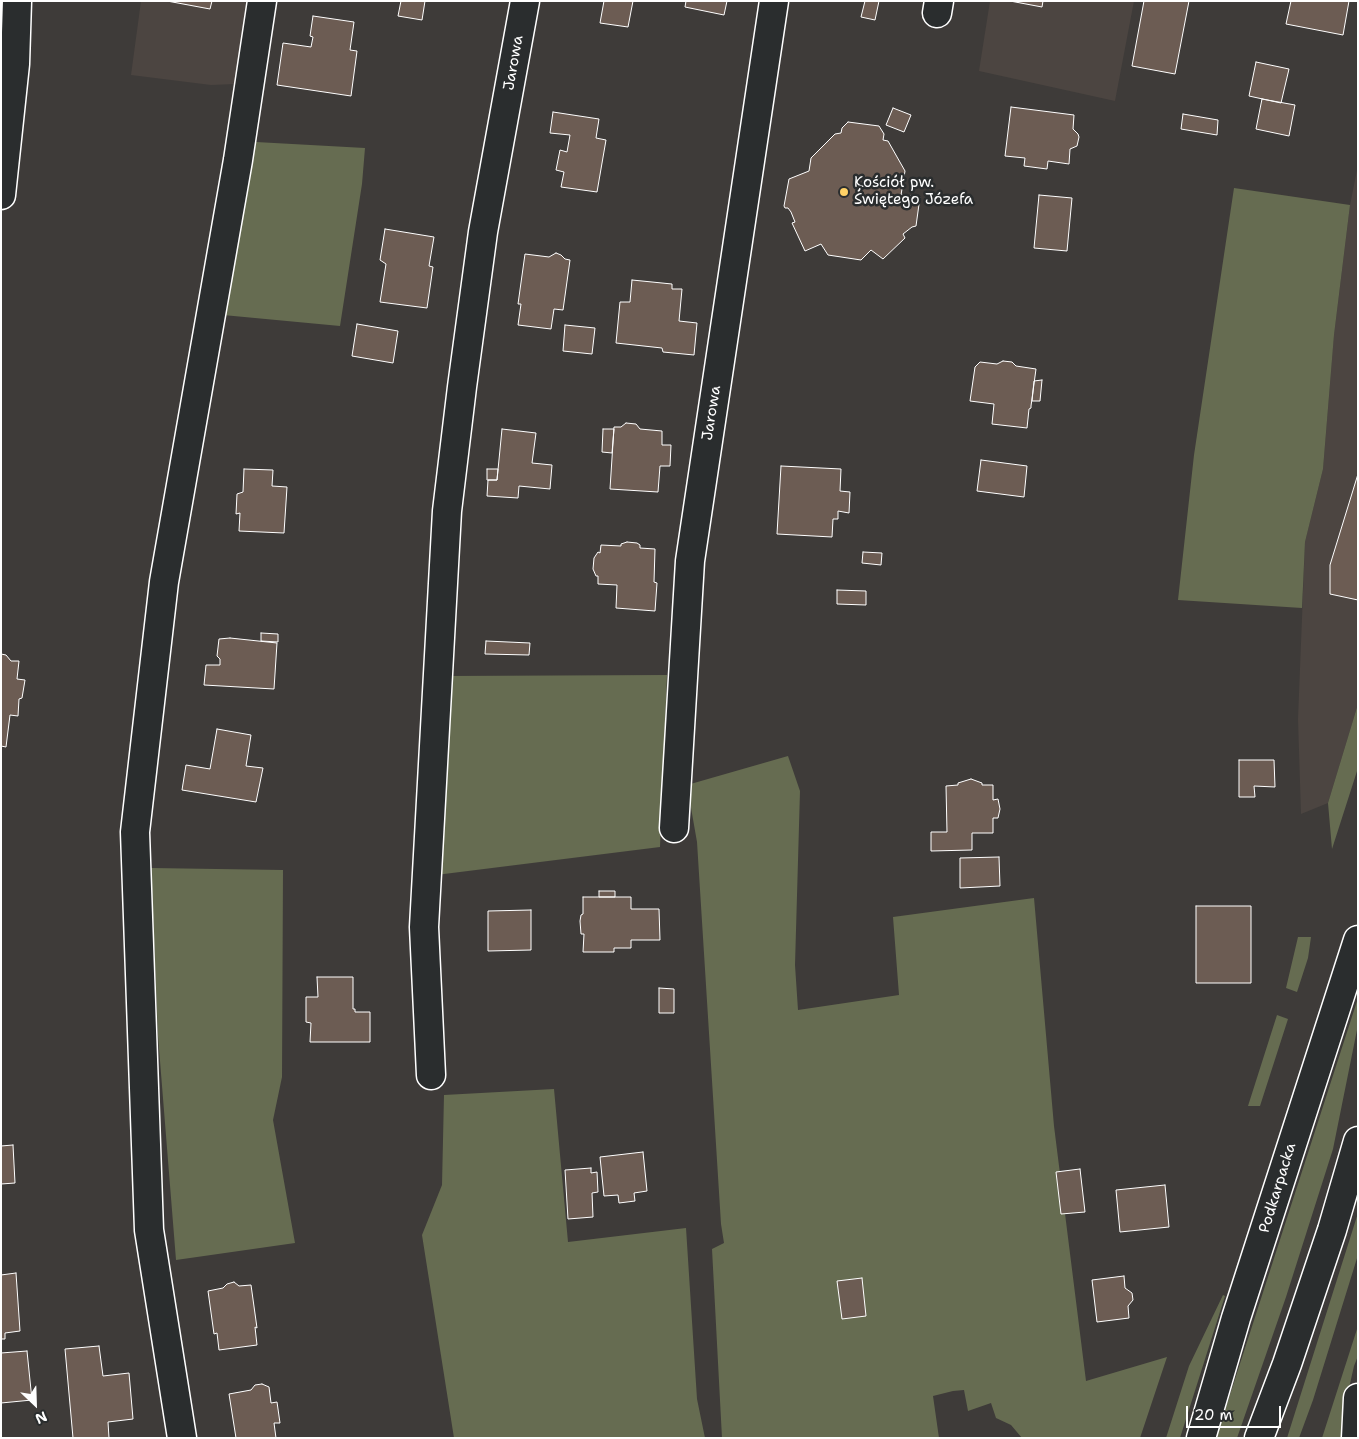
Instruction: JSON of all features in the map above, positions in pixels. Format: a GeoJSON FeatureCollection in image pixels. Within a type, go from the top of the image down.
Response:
{"type":"FeatureCollection","features":[{"type":"Feature","properties":{"kind":"main road"},"geometry":{"type":"LineString","coordinates":[[1,195],[15,64],[17,1]]}},
{"type":"Feature","properties":{"kind":"main road"},"geometry":{"type":"LineString","coordinates":[[182,1438],[148,1230],[135,832],[164,582],[236,169],[262,1]]}},
{"type":"Feature","properties":{"kind":"main road","name":"Jarowa"},"geometry":{"type":"LineString","coordinates":[[431,1075],[424,927],[447,511],[482,232],[525,1]]}},
{"type":"Feature","properties":{"kind":"main road","name":"Jarowa"},"geometry":{"type":"LineString","coordinates":[[674,828],[690,561],[774,1]]}},
{"type":"Feature","properties":{"kind":"main road","name":"Podkarpacka"},"geometry":{"type":"LineString","coordinates":[[1201,1438],[1236,1318],[1358,940]]}},
{"type":"Feature","properties":{"kind":"main road"},"geometry":{"type":"LineString","coordinates":[[1259,1438],[1287,1364],[1332,1230],[1358,1141]]}},
{"type":"Feature","properties":{"kind":"main road"},"geometry":{"type":"LineString","coordinates":[[1356,1438],[1358,1398]]}},
{"type":"Feature","properties":{"kind":"shaded area"},"geometry":{"type":"Polygon","coordinates":[[[141,1],[246,1],[235,84],[211,85],[131,75],[141,1]]]}},
{"type":"Feature","properties":{"kind":"shaded area"},"geometry":{"type":"Polygon","coordinates":[[[990,1],[1134,1],[1115,101],[979,71],[990,1]]]}},
{"type":"Feature","properties":{"kind":"shaded area"},"geometry":{"type":"Polygon","coordinates":[[[1358,165],[1358,704],[1328,803],[1301,814],[1298,719],[1305,542],[1323,469],[1334,335],[1350,205],[1358,165]]]}},
{"type":"Feature","properties":{"kind":"green space"},"geometry":{"type":"Polygon","coordinates":[[[256,142],[365,148],[362,184],[340,326],[223,315],[256,142]]]}},
{"type":"Feature","properties":{"kind":"green space"},"geometry":{"type":"Polygon","coordinates":[[[1234,188],[1350,205],[1334,335],[1323,469],[1305,542],[1302,608],[1178,600],[1194,455],[1234,188]]]}},
{"type":"Feature","properties":{"kind":"green space"},"geometry":{"type":"Polygon","coordinates":[[[667,675],[660,847],[436,875],[445,676],[667,675]]]}},
{"type":"Feature","properties":{"kind":"green space"},"geometry":{"type":"Polygon","coordinates":[[[1358,704],[1358,768],[1332,849],[1328,803],[1358,704]]]}},
{"type":"Feature","properties":{"kind":"green space"},"geometry":{"type":"Polygon","coordinates":[[[788,756],[800,791],[795,965],[798,1010],[899,995],[893,917],[1034,898],[1054,1126],[1086,1381],[1167,1357],[1140,1438],[1022,1438],[1011,1425],[996,1418],[991,1403],[968,1411],[964,1390],[933,1396],[939,1438],[722,1438],[712,1249],[724,1243],[721,1224],[697,842],[687,785],[788,756]]]}},
{"type":"Feature","properties":{"kind":"green space"},"geometry":{"type":"Polygon","coordinates":[[[151,868],[283,870],[282,1077],[273,1120],[295,1243],[176,1260],[158,1036],[151,868]]]}},
{"type":"Feature","properties":{"kind":"green space"},"geometry":{"type":"Polygon","coordinates":[[[1298,937],[1311,937],[1308,958],[1297,992],[1286,988],[1298,937]]]}},
{"type":"Feature","properties":{"kind":"green space"},"geometry":{"type":"Polygon","coordinates":[[[1358,998],[1358,1025],[1333,1149],[1286,1297],[1237,1438],[1216,1438],[1358,998]]]}},
{"type":"Feature","properties":{"kind":"green space"},"geometry":{"type":"Polygon","coordinates":[[[1277,1015],[1288,1019],[1260,1106],[1248,1106],[1277,1015]]]}},
{"type":"Feature","properties":{"kind":"green space"},"geometry":{"type":"Polygon","coordinates":[[[554,1089],[568,1242],[686,1228],[697,1399],[705,1438],[454,1438],[422,1235],[442,1185],[444,1095],[554,1089]]]}},
{"type":"Feature","properties":{"kind":"green space"},"geometry":{"type":"Polygon","coordinates":[[[1358,1213],[1358,1255],[1313,1400],[1299,1438],[1287,1438],[1358,1213]]]}},
{"type":"Feature","properties":{"kind":"green space"},"geometry":{"type":"Polygon","coordinates":[[[1223,1295],[1225,1296],[1180,1438],[1166,1438],[1189,1366],[1223,1295]]]}},
{"type":"Feature","properties":{"kind":"green space"},"geometry":{"type":"Polygon","coordinates":[[[1358,1326],[1358,1356],[1347,1397],[1345,1438],[1322,1438],[1358,1326]]]}},
{"type":"Feature","properties":{"kind":"building"},"geometry":{"type":"Polygon","coordinates":[[[167,1],[212,1],[210,9],[167,1]]]}},
{"type":"Feature","properties":{"kind":"building"},"geometry":{"type":"Polygon","coordinates":[[[401,1],[425,1],[422,20],[398,16],[401,1]]]}},
{"type":"Feature","properties":{"kind":"building"},"geometry":{"type":"Polygon","coordinates":[[[604,1],[633,1],[628,27],[600,23],[604,1]]]}},
{"type":"Feature","properties":{"kind":"building"},"geometry":{"type":"Polygon","coordinates":[[[686,1],[727,1],[724,15],[685,7],[686,1]]]}},
{"type":"Feature","properties":{"kind":"building"},"geometry":{"type":"Polygon","coordinates":[[[865,1],[879,1],[875,20],[861,17],[865,1]]]}},
{"type":"Feature","properties":{"kind":"building"},"geometry":{"type":"Polygon","coordinates":[[[1010,1],[1043,1],[1042,7],[1010,1]]]}},
{"type":"Feature","properties":{"kind":"building"},"geometry":{"type":"Polygon","coordinates":[[[1144,1],[1189,1],[1175,74],[1132,66],[1144,1]]]}},
{"type":"Feature","properties":{"kind":"building"},"geometry":{"type":"Polygon","coordinates":[[[1291,1],[1349,1],[1343,35],[1286,24],[1291,1]]]}},
{"type":"Feature","properties":{"kind":"building"},"geometry":{"type":"Polygon","coordinates":[[[313,16],[354,22],[350,50],[357,51],[351,96],[277,85],[283,43],[311,47],[313,37],[310,36],[313,16]]]}},
{"type":"Feature","properties":{"kind":"building"},"geometry":{"type":"Polygon","coordinates":[[[1256,62],[1289,69],[1281,103],[1249,96],[1256,62]]]}},
{"type":"Feature","properties":{"kind":"building"},"geometry":{"type":"Polygon","coordinates":[[[1262,99],[1295,105],[1289,136],[1256,129],[1262,99]]]}},
{"type":"Feature","properties":{"kind":"building"},"geometry":{"type":"Polygon","coordinates":[[[1011,107],[1074,115],[1073,129],[1079,137],[1077,146],[1070,149],[1069,164],[1048,161],[1047,169],[1024,166],[1025,158],[1005,156],[1011,107]]]}},
{"type":"Feature","properties":{"kind":"building"},"geometry":{"type":"Polygon","coordinates":[[[893,108],[911,115],[904,132],[886,125],[893,108]]]}},
{"type":"Feature","properties":{"kind":"building"},"geometry":{"type":"Polygon","coordinates":[[[553,112],[599,119],[596,138],[606,140],[597,192],[561,187],[564,172],[556,170],[560,150],[567,152],[570,135],[550,133],[553,112]]]}},
{"type":"Feature","properties":{"kind":"building"},"geometry":{"type":"Polygon","coordinates":[[[1183,114],[1218,120],[1217,135],[1181,129],[1183,114]]]}},
{"type":"Feature","properties":{"kind":"building","name":"Kościół pw. Świętego Józefa"},"geometry":{"type":"Polygon","coordinates":[[[848,122],[879,126],[884,134],[883,140],[888,141],[905,171],[901,195],[920,197],[916,226],[903,234],[905,238],[883,259],[871,250],[861,260],[828,255],[821,244],[805,251],[792,223],[795,222],[791,212],[784,206],[789,179],[809,171],[811,158],[835,134],[841,133],[842,128],[848,122]]]}},
{"type":"Feature","properties":{"kind":"building"},"geometry":{"type":"Polygon","coordinates":[[[1039,195],[1072,198],[1067,251],[1034,248],[1039,195]]]}},
{"type":"Feature","properties":{"kind":"building"},"geometry":{"type":"Polygon","coordinates":[[[385,229],[434,237],[429,266],[433,267],[427,308],[380,302],[386,264],[380,260],[385,229]]]}},
{"type":"Feature","properties":{"kind":"building"},"geometry":{"type":"Polygon","coordinates":[[[556,253],[570,260],[563,310],[554,309],[551,329],[518,325],[521,304],[518,304],[525,254],[549,257],[556,253]]]}},
{"type":"Feature","properties":{"kind":"building"},"geometry":{"type":"Polygon","coordinates":[[[632,280],[672,284],[672,289],[682,289],[679,321],[697,323],[694,355],[663,352],[662,348],[616,343],[620,302],[630,302],[632,280]]]}},
{"type":"Feature","properties":{"kind":"building"},"geometry":{"type":"Polygon","coordinates":[[[357,324],[398,331],[393,363],[352,356],[357,324]]]}},
{"type":"Feature","properties":{"kind":"building"},"geometry":{"type":"Polygon","coordinates":[[[565,325],[595,328],[592,354],[563,351],[565,325]]]}},
{"type":"Feature","properties":{"kind":"building"},"geometry":{"type":"Polygon","coordinates":[[[1003,361],[1012,362],[1016,366],[1036,369],[1027,428],[992,424],[994,404],[970,401],[975,367],[980,362],[997,364],[1003,361]]]}},
{"type":"Feature","properties":{"kind":"building"},"geometry":{"type":"Polygon","coordinates":[[[1042,380],[1040,401],[1032,401],[1034,381],[1042,380]]]}},
{"type":"Feature","properties":{"kind":"building"},"geometry":{"type":"Polygon","coordinates":[[[626,423],[636,424],[640,429],[662,431],[662,445],[671,445],[670,466],[660,466],[658,492],[610,489],[614,427],[621,427],[626,423]]]}},
{"type":"Feature","properties":{"kind":"building"},"geometry":{"type":"Polygon","coordinates":[[[502,429],[536,433],[532,463],[552,465],[550,489],[519,486],[518,498],[487,496],[488,480],[497,480],[502,429]]]}},
{"type":"Feature","properties":{"kind":"building"},"geometry":{"type":"Polygon","coordinates":[[[603,429],[614,429],[612,453],[602,452],[603,429]]]}},
{"type":"Feature","properties":{"kind":"building"},"geometry":{"type":"Polygon","coordinates":[[[981,460],[1027,466],[1024,497],[977,491],[981,460]]]}},
{"type":"Feature","properties":{"kind":"building"},"geometry":{"type":"Polygon","coordinates":[[[781,466],[841,469],[840,491],[850,492],[849,513],[838,511],[838,519],[833,519],[832,537],[777,534],[781,466]]]}},
{"type":"Feature","properties":{"kind":"building"},"geometry":{"type":"Polygon","coordinates":[[[244,469],[273,470],[272,486],[287,487],[284,533],[239,531],[240,513],[236,514],[237,494],[243,492],[244,469]]]}},
{"type":"Feature","properties":{"kind":"building"},"geometry":{"type":"Polygon","coordinates":[[[487,469],[498,469],[497,480],[487,480],[487,469]]]}},
{"type":"Feature","properties":{"kind":"building"},"geometry":{"type":"Polygon","coordinates":[[[1358,474],[1358,600],[1330,594],[1330,565],[1358,474]]]}},
{"type":"Feature","properties":{"kind":"building"},"geometry":{"type":"Polygon","coordinates":[[[627,542],[637,543],[640,545],[640,548],[655,549],[654,582],[657,583],[655,611],[616,608],[617,585],[598,584],[598,576],[596,576],[593,569],[594,558],[598,552],[600,553],[601,545],[621,546],[621,544],[627,542]]]}},
{"type":"Feature","properties":{"kind":"building"},"geometry":{"type":"Polygon","coordinates":[[[863,552],[882,553],[881,565],[862,563],[863,552]]]}},
{"type":"Feature","properties":{"kind":"building"},"geometry":{"type":"Polygon","coordinates":[[[837,590],[866,591],[866,605],[837,604],[837,590]]]}},
{"type":"Feature","properties":{"kind":"building"},"geometry":{"type":"Polygon","coordinates":[[[261,633],[278,634],[278,642],[261,641],[261,633]]]}},
{"type":"Feature","properties":{"kind":"building"},"geometry":{"type":"Polygon","coordinates":[[[230,638],[277,643],[274,689],[204,685],[206,665],[220,665],[220,659],[217,656],[219,639],[230,638]]]}},
{"type":"Feature","properties":{"kind":"building"},"geometry":{"type":"Polygon","coordinates":[[[486,641],[530,643],[529,655],[485,654],[486,641]]]}},
{"type":"Feature","properties":{"kind":"building"},"geometry":{"type":"Polygon","coordinates":[[[1,654],[6,655],[11,661],[19,661],[17,679],[25,680],[22,698],[19,699],[18,716],[10,715],[6,747],[1,746],[1,654]]]}},
{"type":"Feature","properties":{"kind":"building"},"geometry":{"type":"Polygon","coordinates":[[[217,729],[251,735],[246,766],[263,768],[256,802],[182,790],[186,765],[210,769],[217,729]]]}},
{"type":"Feature","properties":{"kind":"building"},"geometry":{"type":"Polygon","coordinates":[[[1239,760],[1274,760],[1275,787],[1254,786],[1255,797],[1239,797],[1239,760]]]}},
{"type":"Feature","properties":{"kind":"building"},"geometry":{"type":"Polygon","coordinates":[[[971,779],[982,783],[982,785],[993,785],[993,800],[998,799],[1000,809],[998,818],[993,818],[993,833],[972,833],[972,850],[931,851],[931,832],[947,832],[946,786],[958,785],[958,783],[971,779]]]}},
{"type":"Feature","properties":{"kind":"building"},"geometry":{"type":"Polygon","coordinates":[[[999,857],[1000,886],[960,888],[960,858],[999,857]]]}},
{"type":"Feature","properties":{"kind":"building"},"geometry":{"type":"Polygon","coordinates":[[[599,891],[615,891],[615,897],[599,897],[599,891]]]}},
{"type":"Feature","properties":{"kind":"building"},"geometry":{"type":"Polygon","coordinates":[[[583,897],[631,897],[631,909],[659,909],[660,940],[631,940],[631,948],[614,948],[614,952],[583,952],[584,934],[581,934],[580,921],[583,914],[583,897]]]}},
{"type":"Feature","properties":{"kind":"building"},"geometry":{"type":"Polygon","coordinates":[[[1196,906],[1251,906],[1251,983],[1196,983],[1196,906]]]}},
{"type":"Feature","properties":{"kind":"building"},"geometry":{"type":"Polygon","coordinates":[[[531,910],[531,950],[488,951],[488,911],[531,910]]]}},
{"type":"Feature","properties":{"kind":"building"},"geometry":{"type":"Polygon","coordinates":[[[317,977],[353,977],[353,1009],[355,1009],[355,1012],[370,1012],[370,1042],[310,1042],[311,1023],[306,1022],[306,997],[318,997],[317,977]]]}},
{"type":"Feature","properties":{"kind":"building"},"geometry":{"type":"Polygon","coordinates":[[[659,988],[674,989],[674,1013],[659,1013],[659,988]]]}},
{"type":"Feature","properties":{"kind":"building"},"geometry":{"type":"Polygon","coordinates":[[[13,1145],[15,1183],[1,1184],[1,1146],[13,1145]]]}},
{"type":"Feature","properties":{"kind":"building"},"geometry":{"type":"Polygon","coordinates":[[[643,1152],[647,1191],[634,1193],[635,1201],[619,1203],[618,1195],[604,1196],[600,1157],[643,1152]]]}},
{"type":"Feature","properties":{"kind":"building"},"geometry":{"type":"Polygon","coordinates":[[[591,1168],[591,1173],[597,1172],[598,1192],[592,1193],[593,1217],[568,1219],[565,1170],[591,1168]]]}},
{"type":"Feature","properties":{"kind":"building"},"geometry":{"type":"Polygon","coordinates":[[[1080,1169],[1085,1212],[1061,1214],[1056,1172],[1080,1169]]]}},
{"type":"Feature","properties":{"kind":"building"},"geometry":{"type":"Polygon","coordinates":[[[1165,1185],[1169,1227],[1120,1232],[1116,1190],[1165,1185]]]}},
{"type":"Feature","properties":{"kind":"building"},"geometry":{"type":"Polygon","coordinates":[[[16,1273],[20,1331],[5,1333],[5,1339],[1,1339],[1,1275],[16,1273]]]}},
{"type":"Feature","properties":{"kind":"building"},"geometry":{"type":"Polygon","coordinates":[[[1124,1276],[1125,1288],[1132,1293],[1133,1300],[1128,1306],[1129,1318],[1097,1322],[1092,1280],[1124,1276]]]}},
{"type":"Feature","properties":{"kind":"building"},"geometry":{"type":"Polygon","coordinates":[[[862,1278],[866,1316],[842,1319],[837,1281],[862,1278]]]}},
{"type":"Feature","properties":{"kind":"building"},"geometry":{"type":"Polygon","coordinates":[[[234,1282],[239,1286],[251,1285],[257,1328],[255,1327],[257,1345],[219,1350],[217,1333],[214,1334],[208,1291],[223,1288],[227,1284],[234,1282]]]}},
{"type":"Feature","properties":{"kind":"building"},"geometry":{"type":"Polygon","coordinates":[[[99,1346],[103,1376],[129,1373],[133,1419],[108,1422],[109,1438],[73,1438],[65,1349],[99,1346]]]}},
{"type":"Feature","properties":{"kind":"building"},"geometry":{"type":"Polygon","coordinates":[[[27,1351],[32,1400],[1,1403],[1,1353],[27,1351]]]}},
{"type":"Feature","properties":{"kind":"building"},"geometry":{"type":"Polygon","coordinates":[[[262,1384],[269,1387],[271,1403],[277,1402],[280,1423],[274,1423],[276,1438],[236,1438],[229,1394],[251,1390],[255,1385],[262,1384]]]}},
{"type":"Feature","properties":{"kind":"place","name":"Kościół pw. Świętego Józefa"},"geometry":{"type":"Point","coordinates":[844,192]}}]}
